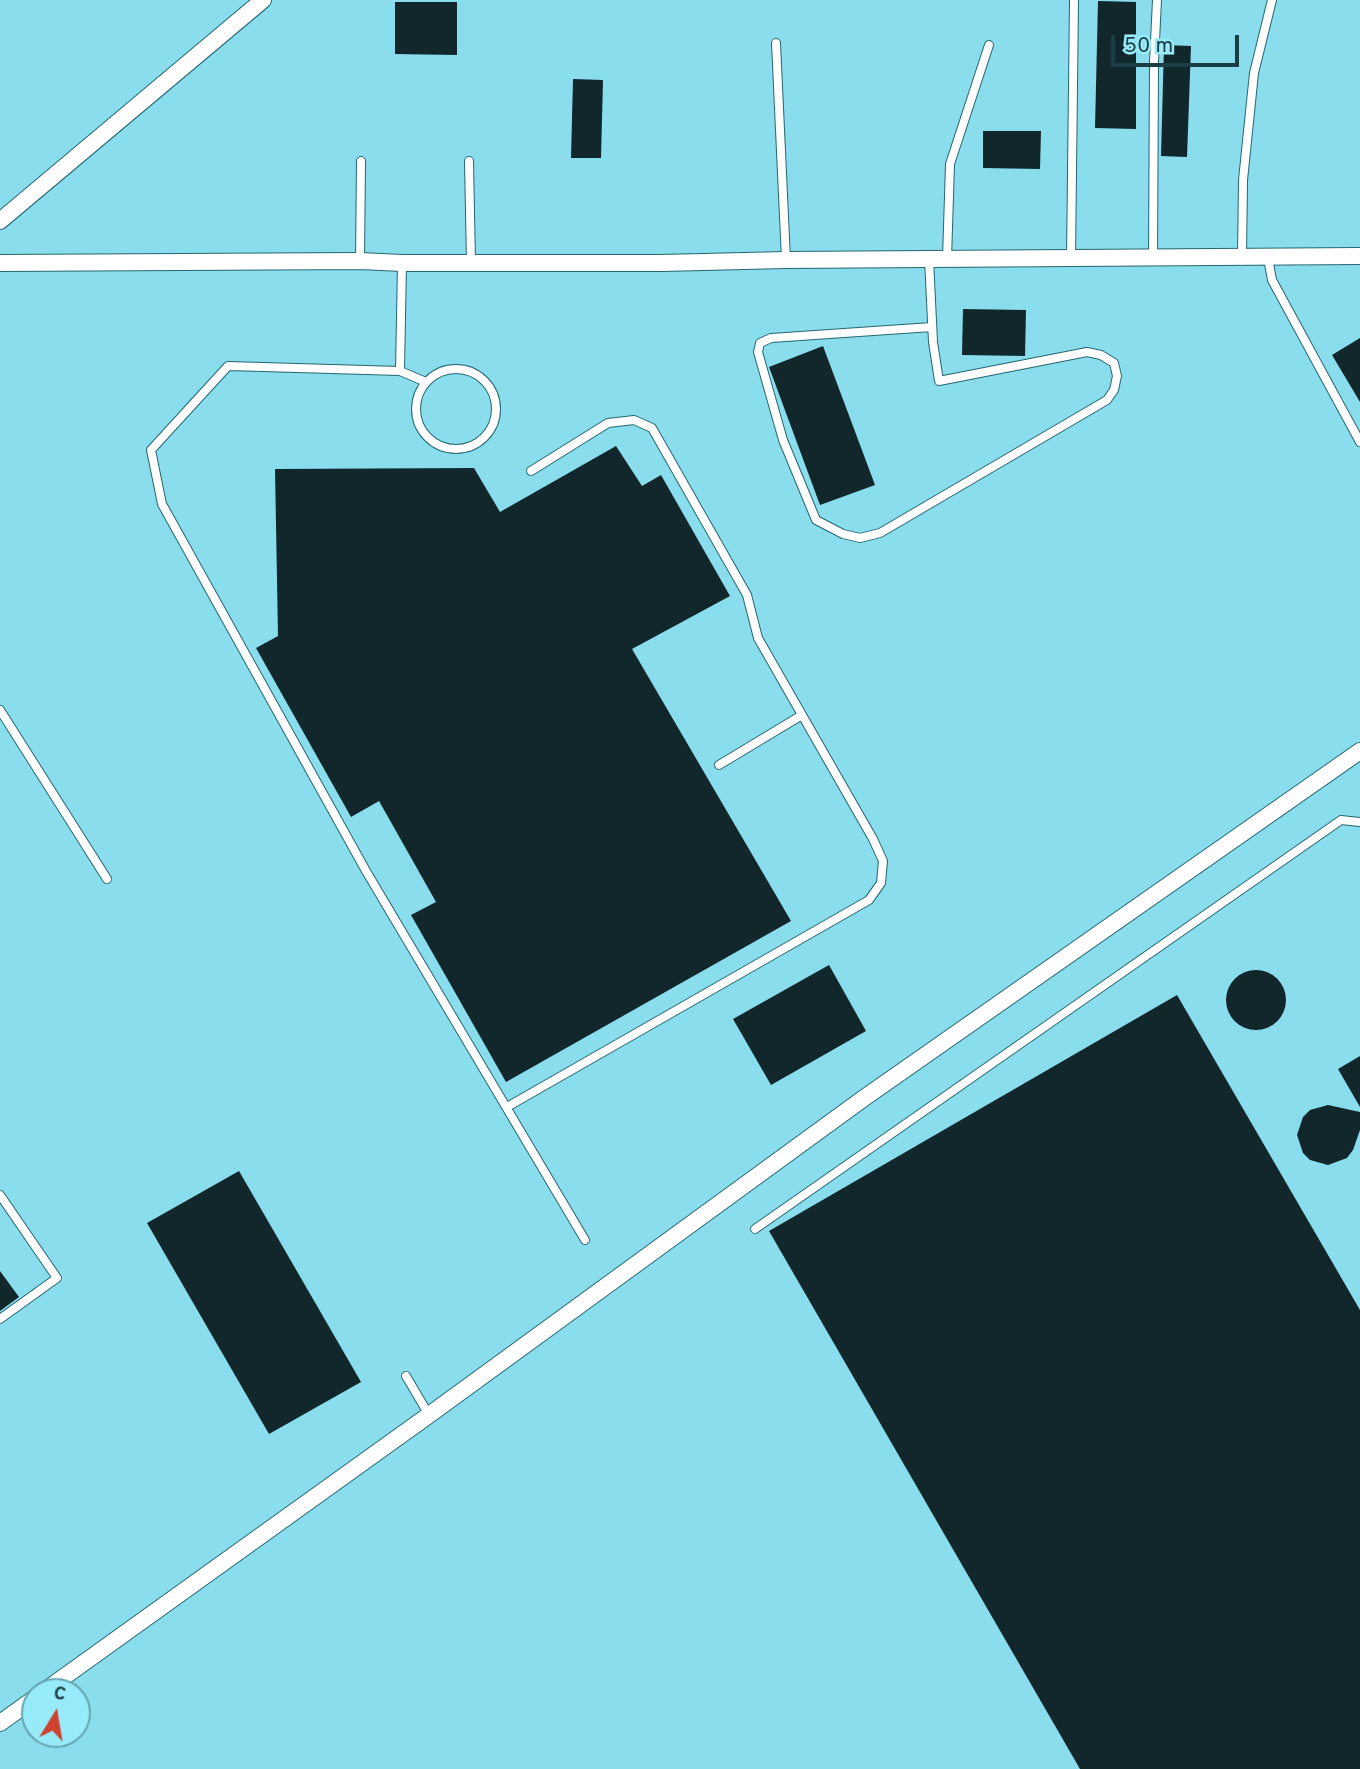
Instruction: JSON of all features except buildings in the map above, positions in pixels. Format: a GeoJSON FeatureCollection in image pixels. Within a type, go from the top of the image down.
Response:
{"type":"FeatureCollection","features":[{"type":"Feature","properties":{"kind":"street"},"geometry":{"type":"LineString","coordinates":[[0,221],[263,0]]}},
{"type":"Feature","properties":{"kind":"street"},"geometry":{"type":"LineString","coordinates":[[0,263],[661,263],[1360,256]]}},
{"type":"Feature","properties":{"kind":"street"},"geometry":{"type":"LineString","coordinates":[[63,1678],[864,1098],[1360,751]]}},
{"type":"Feature","properties":{"kind":"street"},"geometry":{"type":"LineString","coordinates":[[0,1723],[21,1708]]}},
{"type":"Feature","properties":{"kind":"lane"},"geometry":{"type":"LineString","coordinates":[[1071,259],[1074,0]]}},
{"type":"Feature","properties":{"kind":"lane"},"geometry":{"type":"LineString","coordinates":[[1153,259],[1157,0]]}},
{"type":"Feature","properties":{"kind":"lane"},"geometry":{"type":"LineString","coordinates":[[1242,258],[1243,180],[1254,73],[1272,0]]}},
{"type":"Feature","properties":{"kind":"lane"},"geometry":{"type":"LineString","coordinates":[[776,43],[786,260]]}},
{"type":"Feature","properties":{"kind":"lane"},"geometry":{"type":"LineString","coordinates":[[947,259],[950,164],[989,45]]}},
{"type":"Feature","properties":{"kind":"lane"},"geometry":{"type":"LineString","coordinates":[[360,261],[361,160]]}},
{"type":"Feature","properties":{"kind":"lane"},"geometry":{"type":"LineString","coordinates":[[469,161],[471,263]]}},
{"type":"Feature","properties":{"kind":"lane"},"geometry":{"type":"LineString","coordinates":[[1268,258],[1272,280],[1360,442]]}},
{"type":"Feature","properties":{"kind":"lane"},"geometry":{"type":"LineString","coordinates":[[929,259],[932,327],[939,381],[1087,352],[1101,355],[1114,363],[1117,376],[1114,390],[1107,400],[880,533],[860,538],[843,534],[817,520],[783,440],[758,352],[760,343],[771,338],[932,327]]}},
{"type":"Feature","properties":{"kind":"lane"},"geometry":{"type":"LineString","coordinates":[[400,371],[402,263]]}},
{"type":"Feature","properties":{"kind":"lane"},"geometry":{"type":"LineString","coordinates":[[426,382],[400,371],[228,366],[150,450],[162,503],[366,871],[585,1240]]}},
{"type":"Feature","properties":{"kind":"lane"},"geometry":{"type":"LineString","coordinates":[[449,369],[463,369],[486,381],[494,393],[496,419],[481,441],[457,450],[443,447],[423,432],[417,420],[416,407],[418,394],[426,382],[449,369]]}},
{"type":"Feature","properties":{"kind":"lane"},"geometry":{"type":"LineString","coordinates":[[507,1107],[869,900],[881,883],[883,862],[873,839],[758,638],[747,595],[652,428],[634,420],[608,423],[531,471]]}},
{"type":"Feature","properties":{"kind":"lane"},"geometry":{"type":"LineString","coordinates":[[0,710],[107,879]]}},
{"type":"Feature","properties":{"kind":"lane"},"geometry":{"type":"LineString","coordinates":[[719,765],[802,715]]}},
{"type":"Feature","properties":{"kind":"lane"},"geometry":{"type":"LineString","coordinates":[[755,1229],[1341,820],[1360,822]]}},
{"type":"Feature","properties":{"kind":"lane"},"geometry":{"type":"LineString","coordinates":[[0,1195],[57,1278],[0,1319]]}},
{"type":"Feature","properties":{"kind":"lane"},"geometry":{"type":"LineString","coordinates":[[406,1376],[429,1415]]}}]}
